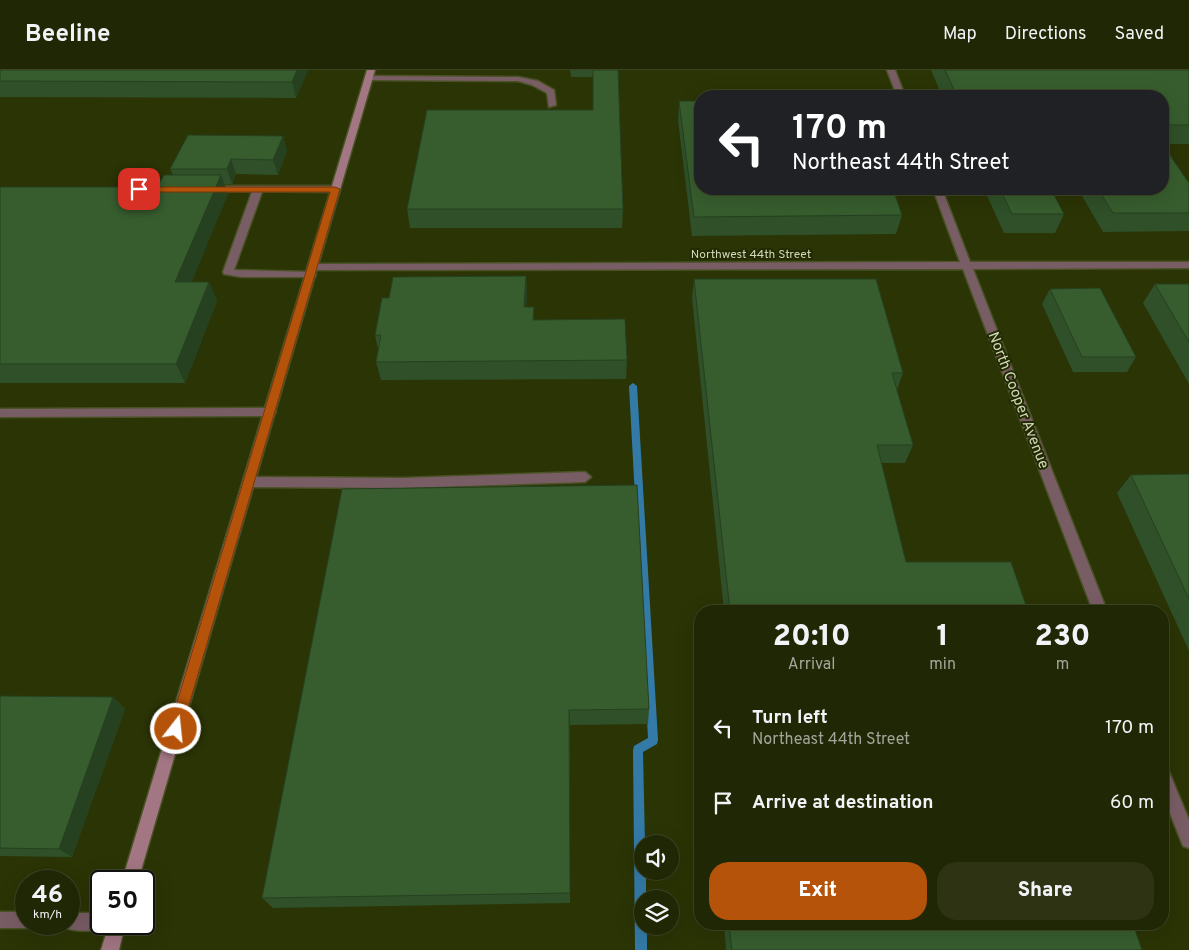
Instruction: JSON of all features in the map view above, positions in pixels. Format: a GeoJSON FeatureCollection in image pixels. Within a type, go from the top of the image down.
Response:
{"type":"FeatureCollection","features":[{"type":"Feature","properties":{"kind":"main road"},"geometry":{"type":"LineString","coordinates":[[133,870],[370,74]]}},
{"type":"Feature","properties":{"kind":"main road"},"geometry":{"type":"LineString","coordinates":[[110,950],[115,935]]}},
{"type":"Feature","properties":{"kind":"street"},"geometry":{"type":"LineString","coordinates":[[891,70],[899,90]]}},
{"type":"Feature","properties":{"kind":"street"},"geometry":{"type":"LineString","coordinates":[[370,74],[518,79],[535,83],[552,92],[552,105]]}},
{"type":"Feature","properties":{"kind":"street"},"geometry":{"type":"LineString","coordinates":[[198,189],[335,189]]}},
{"type":"Feature","properties":{"kind":"street","name":"Northwest 44th Street"},"geometry":{"type":"LineString","coordinates":[[258,189],[228,272],[242,274],[312,271],[1189,265]]}},
{"type":"Feature","properties":{"kind":"street","name":"North Cooper Avenue"},"geometry":{"type":"LineString","coordinates":[[939,195],[1098,605]]}},
{"type":"Feature","properties":{"kind":"street"},"geometry":{"type":"LineString","coordinates":[[0,413],[270,412]]}},
{"type":"Feature","properties":{"kind":"street"},"geometry":{"type":"LineString","coordinates":[[249,482],[403,483],[585,477]]}},
{"type":"Feature","properties":{"kind":"street"},"geometry":{"type":"LineString","coordinates":[[1169,790],[1189,840]]}},
{"type":"Feature","properties":{"kind":"street"},"geometry":{"type":"LineString","coordinates":[[0,920],[15,920]]}},
{"type":"Feature","properties":{"kind":"building"},"geometry":{"type":"Polygon","coordinates":[[[0,70],[297,70],[292,82],[0,81],[0,70]]]}},
{"type":"Feature","properties":{"kind":"building"},"geometry":{"type":"Polygon","coordinates":[[[593,70],[618,70],[623,209],[407,209],[427,110],[593,110],[593,70]]]}},
{"type":"Feature","properties":{"kind":"building"},"geometry":{"type":"Polygon","coordinates":[[[945,70],[1189,70],[1189,125],[1169,125],[1169,90],[954,90],[945,70]]]}},
{"type":"Feature","properties":{"kind":"building"},"geometry":{"type":"Polygon","coordinates":[[[679,101],[694,101],[694,195],[895,195],[902,215],[694,217],[679,101]]]}},
{"type":"Feature","properties":{"kind":"building"},"geometry":{"type":"Polygon","coordinates":[[[188,135],[283,136],[273,160],[231,159],[227,169],[170,169],[188,135]]]}},
{"type":"Feature","properties":{"kind":"building"},"geometry":{"type":"Polygon","coordinates":[[[1169,154],[1189,183],[1189,213],[1113,213],[1102,195],[1169,195],[1169,154]]]}},
{"type":"Feature","properties":{"kind":"building"},"geometry":{"type":"Polygon","coordinates":[[[164,175],[221,175],[175,282],[209,282],[176,364],[0,364],[0,187],[157,187],[164,175]]]}},
{"type":"Feature","properties":{"kind":"building"},"geometry":{"type":"Polygon","coordinates":[[[1003,195],[1054,195],[1064,214],[1012,214],[1003,195]]]}},
{"type":"Feature","properties":{"kind":"building"},"geometry":{"type":"Polygon","coordinates":[[[526,276],[524,307],[534,307],[533,320],[625,319],[627,360],[376,362],[381,335],[375,335],[382,298],[389,298],[393,277],[526,276]]]}},
{"type":"Feature","properties":{"kind":"building"},"geometry":{"type":"Polygon","coordinates":[[[694,279],[876,279],[903,373],[892,373],[913,445],[877,445],[906,562],[1011,562],[1026,605],[729,605],[694,279]]]}},
{"type":"Feature","properties":{"kind":"building"},"geometry":{"type":"Polygon","coordinates":[[[1155,284],[1189,284],[1189,342],[1155,284]]]}},
{"type":"Feature","properties":{"kind":"building"},"geometry":{"type":"Polygon","coordinates":[[[1100,288],[1136,357],[1082,357],[1050,289],[1100,288]]]}},
{"type":"Feature","properties":{"kind":"building"},"geometry":{"type":"Polygon","coordinates":[[[1189,474],[1189,599],[1131,475],[1189,474]]]}},
{"type":"Feature","properties":{"kind":"building"},"geometry":{"type":"Polygon","coordinates":[[[637,485],[649,709],[569,710],[570,893],[262,898],[342,489],[637,485]]]}},
{"type":"Feature","properties":{"kind":"building"},"geometry":{"type":"Polygon","coordinates":[[[0,696],[113,697],[59,849],[0,848],[0,696]]]}},
{"type":"Feature","properties":{"kind":"building"},"geometry":{"type":"Polygon","coordinates":[[[730,930],[1135,930],[1142,950],[732,950],[730,930]]]}},
{"type":"Feature","properties":{"kind":"waterway"},"geometry":{"type":"LineString","coordinates":[[633,386],[653,740],[638,750],[641,950]]}},
{"type":"Feature","properties":{"kind":"route"},"geometry":{"type":"LineString","coordinates":[[139,189],[335,189],[176,729]]}}]}
